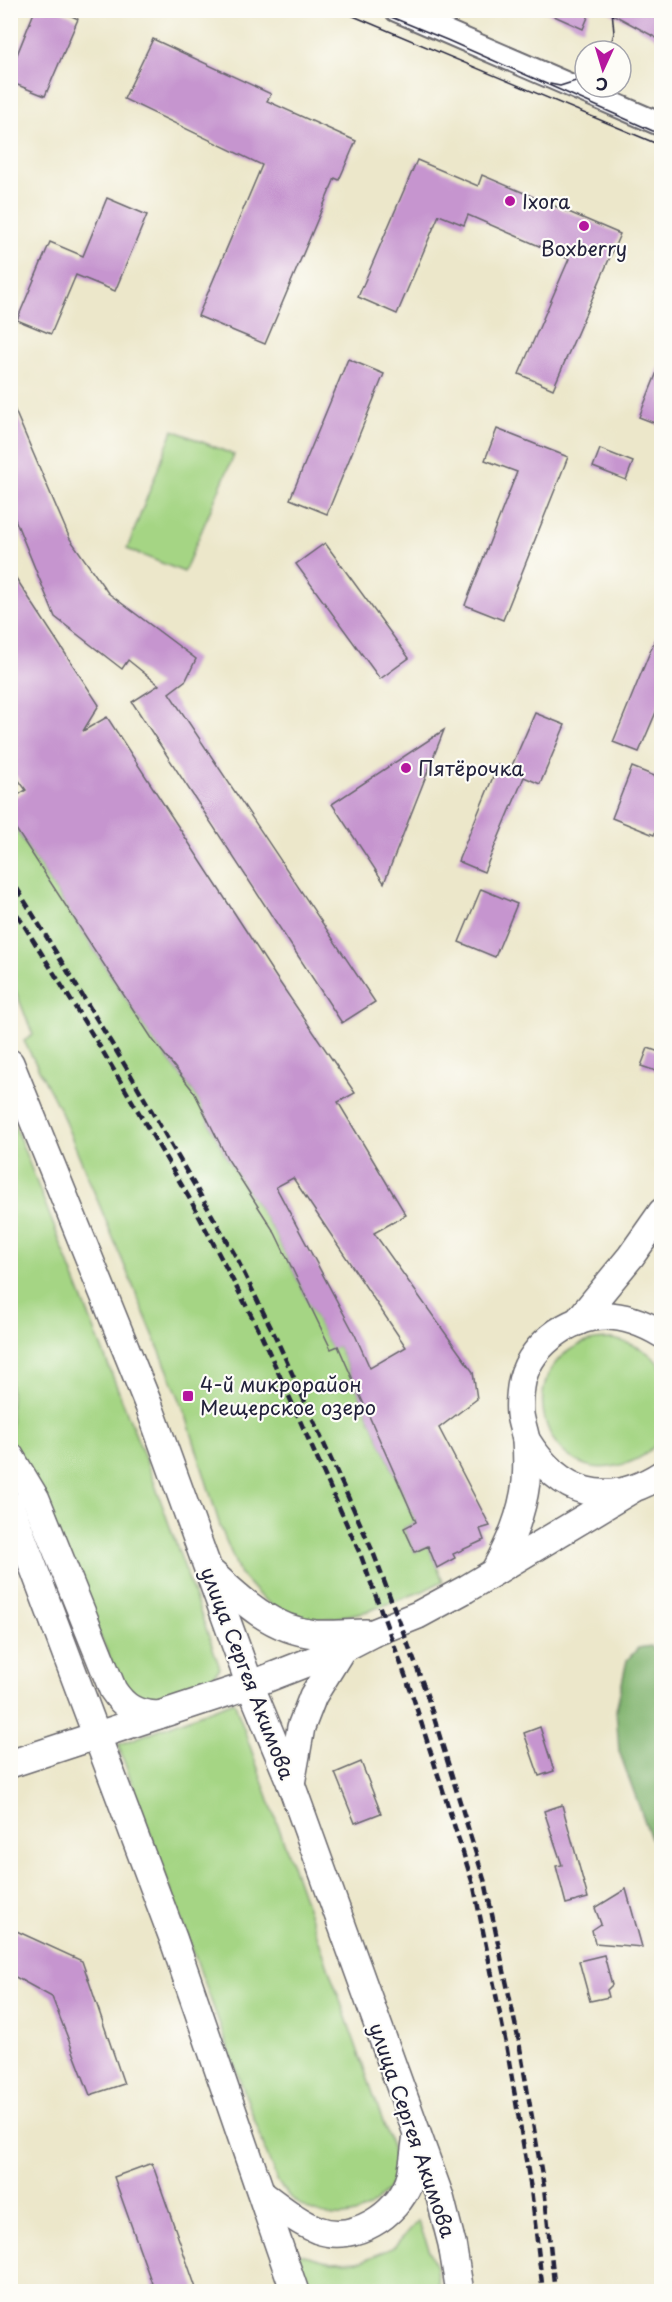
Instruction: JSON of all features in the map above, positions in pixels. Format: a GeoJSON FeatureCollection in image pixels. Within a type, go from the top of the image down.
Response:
{"type":"FeatureCollection","features":[{"type":"Feature","properties":{"kind":"main road","name":"улица Сергея Акимова"},"geometry":{"type":"LineString","coordinates":[[14,1076],[149,1406],[250,1685],[291,1784],[445,2216],[460,2292]]}},
{"type":"Feature","properties":{"kind":"main road"},"geometry":{"type":"LineString","coordinates":[[577,1322],[631,1256],[662,1212]]}},
{"type":"Feature","properties":{"kind":"main road"},"geometry":{"type":"LineString","coordinates":[[493,1573],[510,1543],[520,1516],[526,1481],[526,1440],[519,1412],[522,1384],[533,1357],[552,1336],[577,1322],[605,1316],[634,1320],[662,1334]]}},
{"type":"Feature","properties":{"kind":"main road"},"geometry":{"type":"LineString","coordinates":[[526,1440],[540,1462],[558,1479],[581,1489],[606,1494],[649,1484]]}},
{"type":"Feature","properties":{"kind":"main road"},"geometry":{"type":"LineString","coordinates":[[10,1456],[36,1499],[113,1690],[130,1710],[158,1715]]}},
{"type":"Feature","properties":{"kind":"main road"},"geometry":{"type":"LineString","coordinates":[[10,1764],[250,1685],[342,1649],[373,1633],[418,1615],[649,1484]]}},
{"type":"Feature","properties":{"kind":"main road"},"geometry":{"type":"LineString","coordinates":[[10,1505],[173,1938],[295,2292]]}},
{"type":"Feature","properties":{"kind":"main road"},"geometry":{"type":"LineString","coordinates":[[207,1569],[243,1602],[266,1618],[288,1628],[315,1634],[373,1633]]}},
{"type":"Feature","properties":{"kind":"main road"},"geometry":{"type":"LineString","coordinates":[[291,1784],[301,1726],[313,1696],[342,1649]]}},
{"type":"Feature","properties":{"kind":"main road"},"geometry":{"type":"LineString","coordinates":[[263,2195],[292,2217],[320,2230],[346,2232],[373,2223],[395,2207],[409,2182],[417,2135]]}},
{"type":"Feature","properties":{"kind":"street"},"geometry":{"type":"LineString","coordinates":[[396,10],[662,124]]}},
{"type":"Feature","properties":{"kind":"green space"},"geometry":{"type":"Polygon","coordinates":[[[173,430],[234,455],[184,572],[127,549],[173,430]]]}},
{"type":"Feature","properties":{"kind":"green space"},"geometry":{"type":"Polygon","coordinates":[[[10,820],[153,1040],[194,1092],[227,1158],[275,1233],[331,1348],[338,1346],[416,1522],[404,1528],[415,1552],[428,1546],[443,1581],[423,1591],[368,1611],[336,1618],[304,1620],[281,1612],[259,1595],[240,1574],[220,1526],[185,1412],[61,1112],[24,1041],[33,1035],[11,979],[10,820]]]}},
{"type":"Feature","properties":{"kind":"green space"},"geometry":{"type":"Polygon","coordinates":[[[10,1114],[153,1479],[220,1668],[199,1691],[162,1705],[131,1703],[11,1445],[10,1114]]]}},
{"type":"Feature","properties":{"kind":"green space"},"geometry":{"type":"Polygon","coordinates":[[[613,1339],[634,1345],[647,1352],[661,1369],[663,1384],[661,1433],[655,1445],[638,1459],[616,1466],[591,1466],[570,1457],[554,1440],[545,1419],[543,1396],[549,1373],[565,1354],[590,1341],[613,1339]]]}},
{"type":"Feature","properties":{"kind":"green space"},"geometry":{"type":"Polygon","coordinates":[[[651,1646],[661,1657],[661,1866],[619,1751],[616,1710],[627,1660],[638,1648],[651,1646]]]}},
{"type":"Feature","properties":{"kind":"green space"},"geometry":{"type":"Polygon","coordinates":[[[234,1701],[393,2150],[394,2173],[387,2190],[368,2208],[346,2216],[322,2214],[311,2210],[290,2197],[276,2179],[118,1745],[234,1701]]]}},
{"type":"Feature","properties":{"kind":"green space"},"geometry":{"type":"Polygon","coordinates":[[[418,2221],[435,2264],[440,2291],[309,2291],[297,2253],[331,2262],[362,2261],[394,2247],[418,2221]]]}},
{"type":"Feature","properties":{"kind":"building"},"geometry":{"type":"Polygon","coordinates":[[[35,10],[59,10],[78,19],[45,96],[10,82],[10,61],[14,62],[35,10]]]}},
{"type":"Feature","properties":{"kind":"building"},"geometry":{"type":"Polygon","coordinates":[[[541,10],[591,10],[583,29],[541,10]]]}},
{"type":"Feature","properties":{"kind":"building"},"geometry":{"type":"Polygon","coordinates":[[[605,10],[662,10],[662,41],[605,10]]]}},
{"type":"Feature","properties":{"kind":"building"},"geometry":{"type":"Polygon","coordinates":[[[153,39],[271,94],[267,101],[356,141],[339,180],[335,178],[265,344],[198,316],[262,165],[124,99],[153,39]]]}},
{"type":"Feature","properties":{"kind":"building"},"geometry":{"type":"Polygon","coordinates":[[[417,160],[478,186],[482,175],[620,234],[553,389],[519,374],[569,259],[468,215],[464,225],[439,215],[397,314],[358,297],[417,160]]]}},
{"type":"Feature","properties":{"kind":"building"},"geometry":{"type":"Polygon","coordinates":[[[107,198],[147,215],[115,291],[76,275],[51,334],[17,320],[50,242],[83,256],[107,198]]]}},
{"type":"Feature","properties":{"kind":"building"},"geometry":{"type":"Polygon","coordinates":[[[348,359],[384,374],[327,514],[290,499],[348,359]]]}},
{"type":"Feature","properties":{"kind":"building"},"geometry":{"type":"Polygon","coordinates":[[[662,363],[662,426],[639,417],[662,363]]]}},
{"type":"Feature","properties":{"kind":"building"},"geometry":{"type":"Polygon","coordinates":[[[10,399],[70,539],[108,593],[196,659],[186,680],[169,693],[375,1002],[342,1023],[132,702],[159,685],[128,660],[122,669],[55,617],[10,507],[10,399]]]}},
{"type":"Feature","properties":{"kind":"building"},"geometry":{"type":"Polygon","coordinates":[[[497,429],[568,457],[503,620],[465,605],[517,472],[485,460],[497,429]]]}},
{"type":"Feature","properties":{"kind":"building"},"geometry":{"type":"Polygon","coordinates":[[[600,449],[633,462],[626,480],[593,467],[600,449]]]}},
{"type":"Feature","properties":{"kind":"building"},"geometry":{"type":"Polygon","coordinates":[[[325,543],[409,658],[380,679],[296,564],[325,543]]]}},
{"type":"Feature","properties":{"kind":"building"},"geometry":{"type":"Polygon","coordinates":[[[10,569],[99,705],[83,731],[107,717],[276,977],[355,1093],[338,1102],[406,1215],[374,1233],[473,1372],[477,1399],[439,1428],[490,1526],[480,1529],[484,1540],[453,1554],[455,1558],[437,1568],[428,1546],[415,1552],[404,1528],[416,1522],[338,1346],[331,1349],[275,1233],[227,1158],[194,1092],[153,1040],[10,820],[10,800],[26,790],[10,768],[10,569]],[[293,1178],[276,1187],[355,1335],[370,1368],[406,1347],[293,1178]]]}},
{"type":"Feature","properties":{"kind":"building"},"geometry":{"type":"Polygon","coordinates":[[[661,625],[662,698],[639,752],[613,742],[661,625]]]}},
{"type":"Feature","properties":{"kind":"building"},"geometry":{"type":"Polygon","coordinates":[[[535,713],[565,725],[540,784],[524,777],[484,872],[458,861],[498,765],[510,770],[535,713]]]}},
{"type":"Feature","properties":{"kind":"building"},"geometry":{"type":"Polygon","coordinates":[[[444,730],[384,883],[332,804],[444,730]]]}},
{"type":"Feature","properties":{"kind":"building"},"geometry":{"type":"Polygon","coordinates":[[[632,767],[662,779],[662,816],[654,835],[612,818],[632,767]]]}},
{"type":"Feature","properties":{"kind":"building"},"geometry":{"type":"Polygon","coordinates":[[[481,889],[517,904],[495,957],[459,942],[481,889]]]}},
{"type":"Feature","properties":{"kind":"building"},"geometry":{"type":"Polygon","coordinates":[[[648,1048],[662,1053],[662,1073],[641,1066],[648,1048]]]}},
{"type":"Feature","properties":{"kind":"building"},"geometry":{"type":"Polygon","coordinates":[[[540,1727],[554,1771],[539,1776],[524,1733],[540,1727]]]}},
{"type":"Feature","properties":{"kind":"building"},"geometry":{"type":"Polygon","coordinates":[[[361,1762],[381,1813],[355,1823],[335,1773],[361,1762]]]}},
{"type":"Feature","properties":{"kind":"building"},"geometry":{"type":"Polygon","coordinates":[[[562,1805],[588,1898],[566,1904],[556,1866],[562,1865],[544,1811],[562,1805]]]}},
{"type":"Feature","properties":{"kind":"building"},"geometry":{"type":"Polygon","coordinates":[[[626,1889],[642,1947],[595,1943],[592,1930],[601,1924],[595,1908],[626,1889]]]}},
{"type":"Feature","properties":{"kind":"building"},"geometry":{"type":"Polygon","coordinates":[[[10,1928],[82,1961],[124,2084],[90,2095],[52,1997],[10,1974],[10,1928]]]}},
{"type":"Feature","properties":{"kind":"building"},"geometry":{"type":"Polygon","coordinates":[[[604,1955],[612,1985],[607,1990],[609,1997],[590,2001],[579,1961],[604,1955]]]}},
{"type":"Feature","properties":{"kind":"building"},"geometry":{"type":"Polygon","coordinates":[[[152,2163],[196,2288],[185,2292],[155,2292],[114,2177],[152,2163]]]}},
{"type":"Feature","properties":{"kind":"tram line"},"geometry":{"type":"LineString","coordinates":[[339,10],[662,146]]}},
{"type":"Feature","properties":{"kind":"tram line"},"geometry":{"type":"LineString","coordinates":[[374,10],[662,135]]}},
{"type":"Feature","properties":{"kind":"tram line"},"geometry":{"type":"LineString","coordinates":[[612,10],[612,39]]}},
{"type":"Feature","properties":{"kind":"tram line"},"geometry":{"type":"LineString","coordinates":[[550,84],[560,86],[573,82]]}},
{"type":"Feature","properties":{"kind":"railway"},"geometry":{"type":"LineString","coordinates":[[10,877],[129,1072],[235,1255],[276,1338],[373,1552],[426,1692],[486,1886],[519,2042],[544,2187],[555,2292]]}},
{"type":"Feature","properties":{"kind":"railway"},"geometry":{"type":"LineString","coordinates":[[10,903],[102,1050],[191,1201],[260,1332],[361,1556],[412,1694],[474,1887],[506,2044],[531,2189],[543,2292]]}},
{"type":"Feature","properties":{"kind":"place","name":"Ixora"},"geometry":{"type":"Point","coordinates":[510,201]}},
{"type":"Feature","properties":{"kind":"place","name":"Boxberry"},"geometry":{"type":"Point","coordinates":[584,226]}},
{"type":"Feature","properties":{"kind":"place","name":"Пятёрочка"},"geometry":{"type":"Point","coordinates":[406,768]}},
{"type":"Feature","properties":{"kind":"place","name":"4-й микрорайон Мещерское озеро"},"geometry":{"type":"Point","coordinates":[188,1396]}}]}
